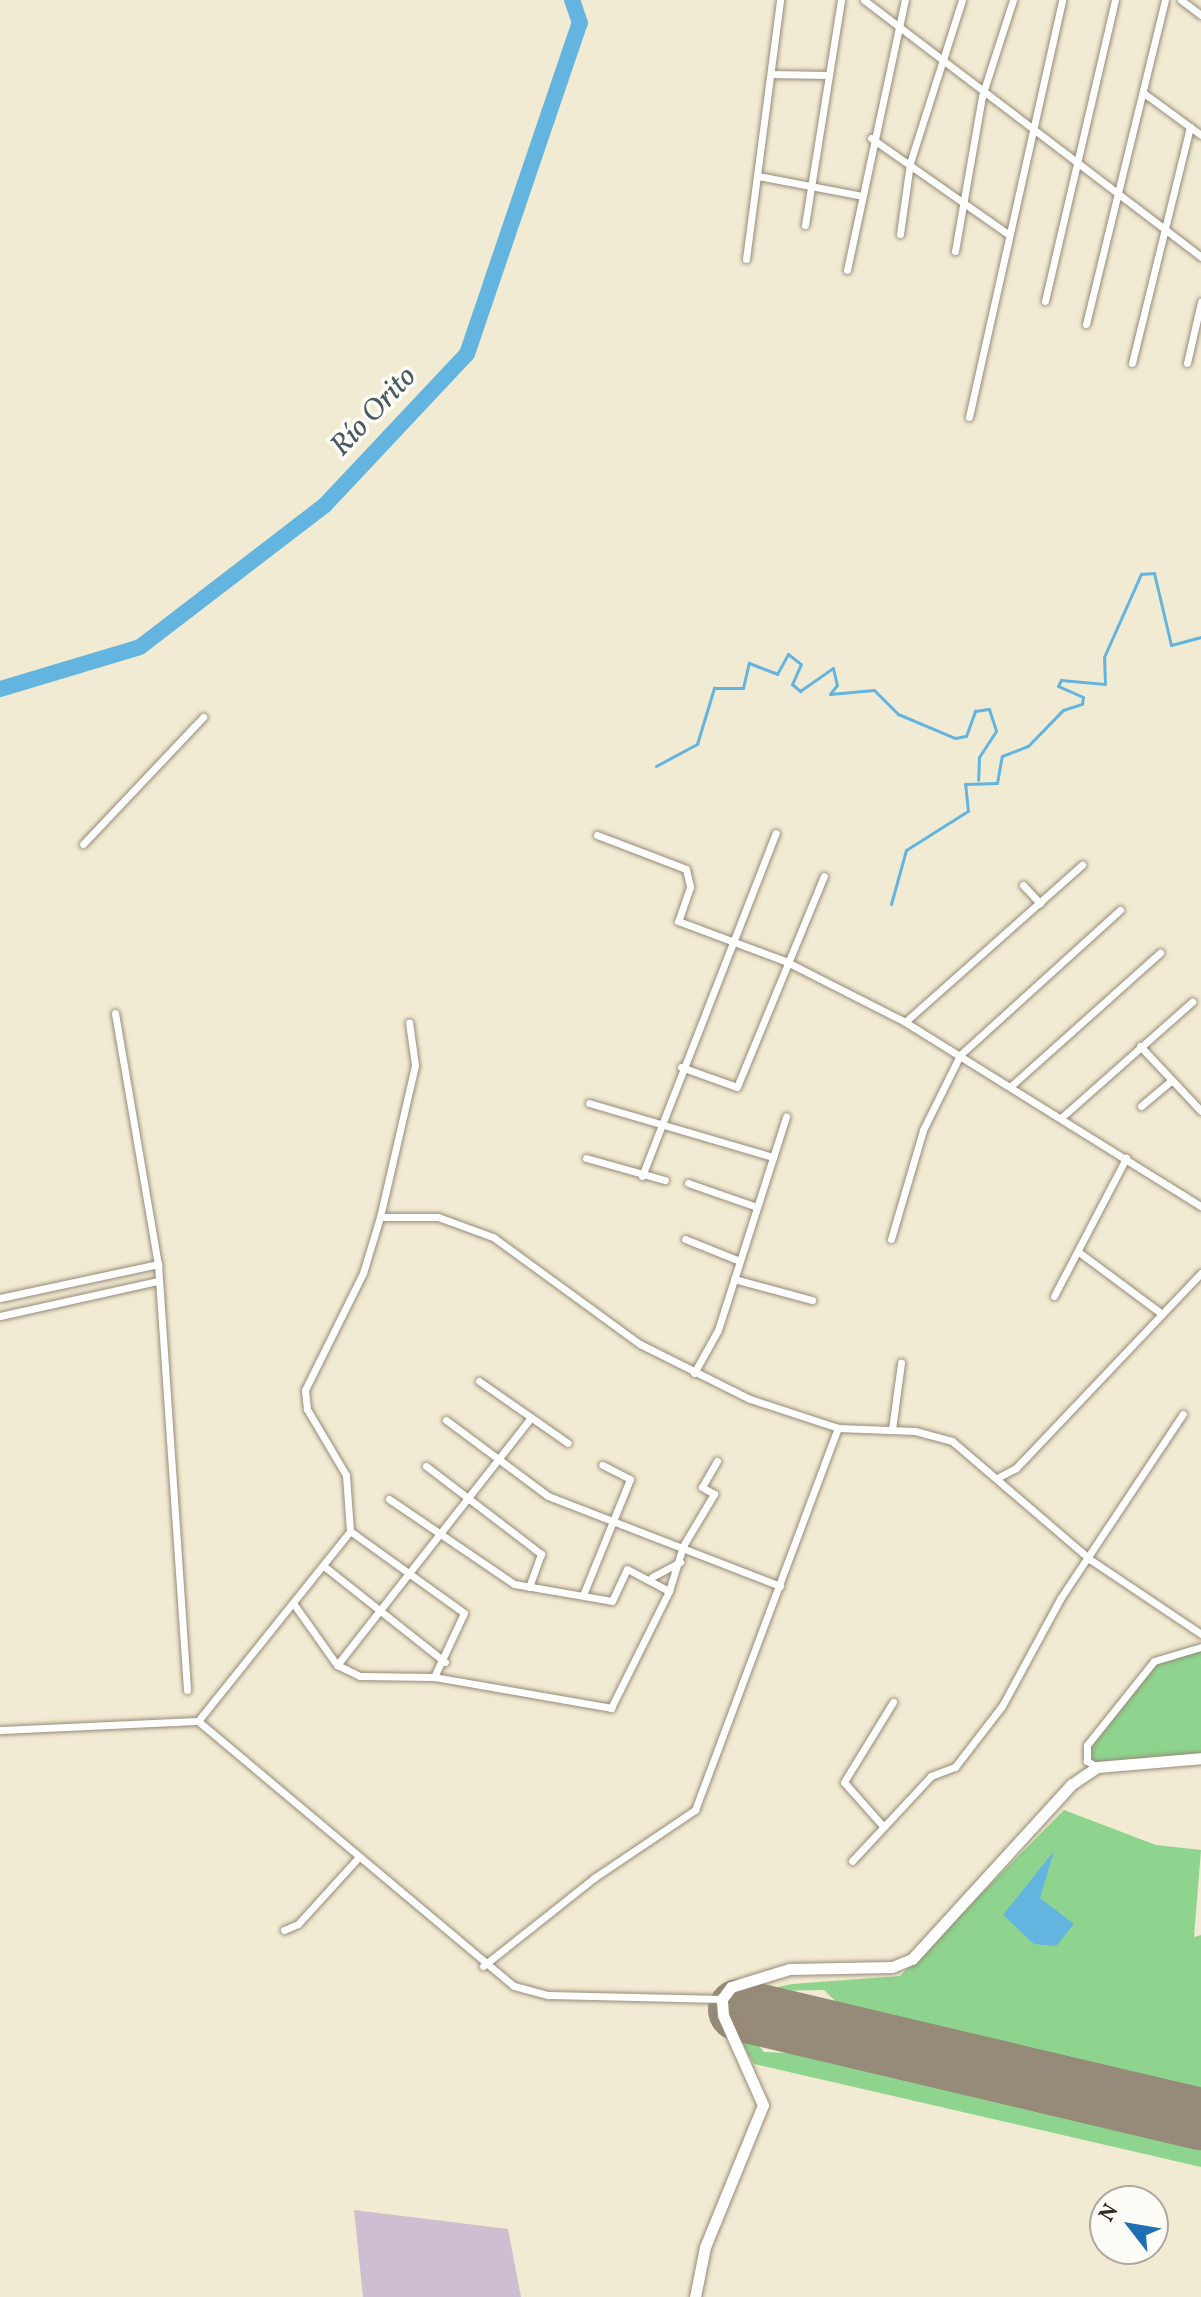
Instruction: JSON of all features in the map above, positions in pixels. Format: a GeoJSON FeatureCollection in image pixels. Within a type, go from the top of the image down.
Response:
{"type":"FeatureCollection","features":[{"type":"Feature","properties":{"kind":"main road"},"geometry":{"type":"LineString","coordinates":[[695,2297],[705,2247],[763,2105],[722,1999],[743,1979],[789,1969],[892,1967],[912,1959],[1072,1784],[1097,1767],[1201,1758]]}},
{"type":"Feature","properties":{"kind":"street"},"geometry":{"type":"LineString","coordinates":[[746,259],[780,0]]}},
{"type":"Feature","properties":{"kind":"street"},"geometry":{"type":"LineString","coordinates":[[805,225],[826,75],[841,0]]}},
{"type":"Feature","properties":{"kind":"street"},"geometry":{"type":"LineString","coordinates":[[864,0],[982,96],[1201,257]]}},
{"type":"Feature","properties":{"kind":"street"},"geometry":{"type":"LineString","coordinates":[[847,270],[858,195],[905,0]]}},
{"type":"Feature","properties":{"kind":"street"},"geometry":{"type":"LineString","coordinates":[[900,234],[910,163],[962,0]]}},
{"type":"Feature","properties":{"kind":"street"},"geometry":{"type":"LineString","coordinates":[[955,251],[982,96],[1013,0]]}},
{"type":"Feature","properties":{"kind":"street"},"geometry":{"type":"LineString","coordinates":[[969,417],[1030,131],[1062,0]]}},
{"type":"Feature","properties":{"kind":"street"},"geometry":{"type":"LineString","coordinates":[[1045,301],[1115,0]]}},
{"type":"Feature","properties":{"kind":"street"},"geometry":{"type":"LineString","coordinates":[[1086,324],[1145,94],[1165,0]]}},
{"type":"Feature","properties":{"kind":"street"},"geometry":{"type":"LineString","coordinates":[[1181,0],[1201,15]]}},
{"type":"Feature","properties":{"kind":"street"},"geometry":{"type":"LineString","coordinates":[[772,74],[826,75]]}},
{"type":"Feature","properties":{"kind":"street"},"geometry":{"type":"LineString","coordinates":[[1145,94],[1201,135]]}},
{"type":"Feature","properties":{"kind":"street"},"geometry":{"type":"LineString","coordinates":[[1132,363],[1190,127]]}},
{"type":"Feature","properties":{"kind":"street"},"geometry":{"type":"LineString","coordinates":[[871,138],[1008,234]]}},
{"type":"Feature","properties":{"kind":"street"},"geometry":{"type":"LineString","coordinates":[[758,176],[858,195]]}},
{"type":"Feature","properties":{"kind":"street"},"geometry":{"type":"LineString","coordinates":[[1187,363],[1201,302]]}},
{"type":"Feature","properties":{"kind":"street"},"geometry":{"type":"LineString","coordinates":[[83,844],[203,717]]}},
{"type":"Feature","properties":{"kind":"street"},"geometry":{"type":"LineString","coordinates":[[642,1176],[658,1125],[729,941],[776,833]]}},
{"type":"Feature","properties":{"kind":"street"},"geometry":{"type":"LineString","coordinates":[[597,835],[686,869],[690,887],[675,918],[785,961],[905,1022],[1201,1206]]}},
{"type":"Feature","properties":{"kind":"street"},"geometry":{"type":"LineString","coordinates":[[905,1022],[1082,865]]}},
{"type":"Feature","properties":{"kind":"street"},"geometry":{"type":"LineString","coordinates":[[681,1067],[737,1087],[785,961],[824,876]]}},
{"type":"Feature","properties":{"kind":"street"},"geometry":{"type":"LineString","coordinates":[[1023,885],[1040,903]]}},
{"type":"Feature","properties":{"kind":"street"},"geometry":{"type":"LineString","coordinates":[[891,1239],[923,1130],[960,1055],[1120,910]]}},
{"type":"Feature","properties":{"kind":"street"},"geometry":{"type":"LineString","coordinates":[[1011,1086],[1160,953]]}},
{"type":"Feature","properties":{"kind":"street"},"geometry":{"type":"LineString","coordinates":[[1062,1117],[1192,1002]]}},
{"type":"Feature","properties":{"kind":"street"},"geometry":{"type":"LineString","coordinates":[[115,1013],[158,1264],[187,1690]]}},
{"type":"Feature","properties":{"kind":"street"},"geometry":{"type":"LineString","coordinates":[[198,1721],[325,1567],[350,1531],[346,1475],[307,1409],[305,1390],[363,1273],[380,1217],[415,1065],[409,1022]]}},
{"type":"Feature","properties":{"kind":"street"},"geometry":{"type":"LineString","coordinates":[[1140,1046],[1201,1111]]}},
{"type":"Feature","properties":{"kind":"street"},"geometry":{"type":"LineString","coordinates":[[1141,1106],[1172,1080]]}},
{"type":"Feature","properties":{"kind":"street"},"geometry":{"type":"LineString","coordinates":[[589,1103],[773,1157]]}},
{"type":"Feature","properties":{"kind":"street"},"geometry":{"type":"LineString","coordinates":[[694,1373],[734,1279],[786,1117]]}},
{"type":"Feature","properties":{"kind":"street"},"geometry":{"type":"LineString","coordinates":[[586,1158],[665,1180]]}},
{"type":"Feature","properties":{"kind":"street"},"geometry":{"type":"LineString","coordinates":[[1054,1296],[1080,1253],[1126,1158]]}},
{"type":"Feature","properties":{"kind":"street"},"geometry":{"type":"LineString","coordinates":[[688,1183],[757,1207]]}},
{"type":"Feature","properties":{"kind":"street"},"geometry":{"type":"LineString","coordinates":[[380,1217],[438,1217],[493,1237],[640,1344],[694,1373],[838,1428],[892,1429],[952,1441],[999,1477],[1091,1560],[1201,1634]]}},
{"type":"Feature","properties":{"kind":"street"},"geometry":{"type":"LineString","coordinates":[[685,1239],[740,1261]]}},
{"type":"Feature","properties":{"kind":"street"},"geometry":{"type":"LineString","coordinates":[[1080,1253],[1158,1311]]}},
{"type":"Feature","properties":{"kind":"street"},"geometry":{"type":"LineString","coordinates":[[0,1298],[158,1264]]}},
{"type":"Feature","properties":{"kind":"street"},"geometry":{"type":"LineString","coordinates":[[999,1477],[1016,1468],[1158,1311],[1201,1273]]}},
{"type":"Feature","properties":{"kind":"street"},"geometry":{"type":"LineString","coordinates":[[734,1279],[812,1300]]}},
{"type":"Feature","properties":{"kind":"street"},"geometry":{"type":"LineString","coordinates":[[0,1316],[158,1281]]}},
{"type":"Feature","properties":{"kind":"street"},"geometry":{"type":"LineString","coordinates":[[10,1297],[15,1313]]}},
{"type":"Feature","properties":{"kind":"street"},"geometry":{"type":"LineString","coordinates":[[892,1429],[901,1363]]}},
{"type":"Feature","properties":{"kind":"street"},"geometry":{"type":"LineString","coordinates":[[479,1381],[568,1443]]}},
{"type":"Feature","properties":{"kind":"street"},"geometry":{"type":"LineString","coordinates":[[852,1861],[882,1825],[931,1776],[955,1767],[1002,1706],[1030,1649],[1091,1560],[1183,1414]]}},
{"type":"Feature","properties":{"kind":"street"},"geometry":{"type":"LineString","coordinates":[[337,1665],[530,1419]]}},
{"type":"Feature","properties":{"kind":"street"},"geometry":{"type":"LineString","coordinates":[[446,1420],[548,1496],[610,1516],[780,1586]]}},
{"type":"Feature","properties":{"kind":"street"},"geometry":{"type":"LineString","coordinates":[[483,1966],[594,1878],[695,1810],[838,1428]]}},
{"type":"Feature","properties":{"kind":"street"},"geometry":{"type":"LineString","coordinates":[[293,1603],[337,1665],[360,1676],[434,1677],[611,1708],[669,1591],[683,1546],[714,1494],[702,1487],[717,1461]]}},
{"type":"Feature","properties":{"kind":"street"},"geometry":{"type":"LineString","coordinates":[[583,1595],[610,1516],[630,1479],[602,1465]]}},
{"type":"Feature","properties":{"kind":"street"},"geometry":{"type":"LineString","coordinates":[[426,1466],[541,1554],[529,1587]]}},
{"type":"Feature","properties":{"kind":"street"},"geometry":{"type":"LineString","coordinates":[[389,1499],[501,1579],[529,1587],[612,1601],[627,1569],[652,1577],[669,1591]]}},
{"type":"Feature","properties":{"kind":"street"},"geometry":{"type":"LineString","coordinates":[[350,1531],[464,1613],[445,1662],[434,1677]]}},
{"type":"Feature","properties":{"kind":"street"},"geometry":{"type":"LineString","coordinates":[[652,1577],[680,1562]]}},
{"type":"Feature","properties":{"kind":"street"},"geometry":{"type":"LineString","coordinates":[[325,1567],[445,1662]]}},
{"type":"Feature","properties":{"kind":"street"},"geometry":{"type":"LineString","coordinates":[[1097,1767],[1087,1761],[1087,1745],[1154,1661],[1201,1647]]}},
{"type":"Feature","properties":{"kind":"street"},"geometry":{"type":"LineString","coordinates":[[882,1825],[844,1782],[893,1702]]}},
{"type":"Feature","properties":{"kind":"street"},"geometry":{"type":"LineString","coordinates":[[0,1730],[198,1721],[356,1860],[483,1966],[514,1986],[548,1995],[722,1999]]}},
{"type":"Feature","properties":{"kind":"street"},"geometry":{"type":"LineString","coordinates":[[284,1930],[298,1924],[356,1860]]}},
{"type":"Feature","properties":{"kind":"shaded area"},"geometry":{"type":"Polygon","coordinates":[[[354,2210],[508,2229],[521,2297],[363,2297],[354,2210]]]}},
{"type":"Feature","properties":{"kind":"green space"},"geometry":{"type":"Polygon","coordinates":[[[1201,1647],[1201,1758],[1097,1767],[1087,1761],[1087,1745],[1154,1661],[1201,1647]]]}},
{"type":"Feature","properties":{"kind":"green space"},"geometry":{"type":"Polygon","coordinates":[[[1064,1810],[1156,1845],[1201,1850],[1194,1937],[1201,1935],[1201,2101],[855,2020],[824,1990],[769,1991],[741,2001],[733,2015],[764,2052],[853,2056],[1201,2136],[1201,2167],[754,2064],[729,2019],[733,2006],[746,1994],[792,1984],[900,1976],[1064,1810]]]}},
{"type":"Feature","properties":{"kind":"water"},"geometry":{"type":"Polygon","coordinates":[[[1054,1851],[1040,1898],[1074,1924],[1056,1946],[1034,1944],[1003,1915],[1054,1851]]]}},
{"type":"Feature","properties":{"kind":"waterway","name":"Río Orito"},"geometry":{"type":"LineString","coordinates":[[0,689],[140,647],[325,505],[467,354],[580,23],[572,0]]}},
{"type":"Feature","properties":{"kind":"waterway"},"geometry":{"type":"LineString","coordinates":[[891,904],[906,850],[968,811],[965,784],[997,783],[1002,756],[1028,746],[1063,710],[1082,704],[1083,697],[1058,686],[1061,680],[1105,684],[1104,657],[1141,574],[1154,573],[1171,645],[1201,637]]}},
{"type":"Feature","properties":{"kind":"waterway"},"geometry":{"type":"LineString","coordinates":[[656,766],[697,744],[714,688],[743,688],[749,663],[777,674],[788,654],[801,664],[792,684],[800,691],[833,668],[837,685],[830,694],[874,690],[898,714],[955,738],[966,736],[975,711],[989,709],[996,731],[979,757],[978,780]]}},
{"type":"Feature","properties":{"kind":"runway"},"geometry":{"type":"LineString","coordinates":[[739,2010],[1201,2119]]}}]}
